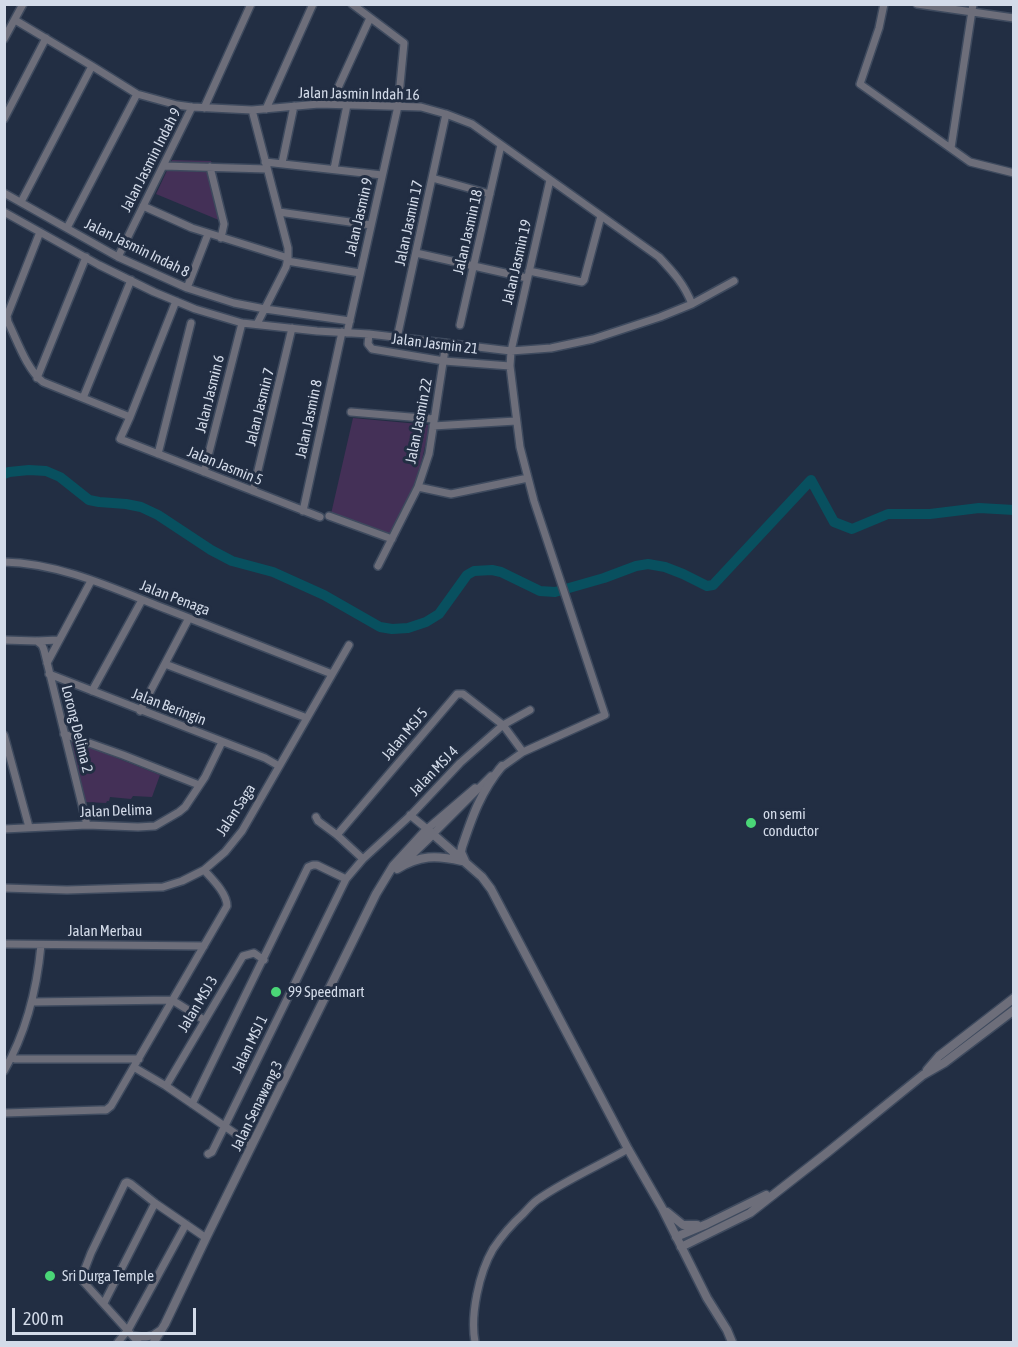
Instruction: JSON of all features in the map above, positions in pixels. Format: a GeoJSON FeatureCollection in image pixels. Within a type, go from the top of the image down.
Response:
{"type":"FeatureCollection","features":[{"type":"Feature","properties":{"kind":"street"},"geometry":{"type":"LineString","coordinates":[[4,39],[23,4]]}},
{"type":"Feature","properties":{"kind":"street"},"geometry":{"type":"LineString","coordinates":[[204,108],[251,4]]}},
{"type":"Feature","properties":{"kind":"street"},"geometry":{"type":"LineString","coordinates":[[266,109],[313,4]]}},
{"type":"Feature","properties":{"kind":"street"},"geometry":{"type":"LineString","coordinates":[[337,90],[370,18],[352,4]]}},
{"type":"Feature","properties":{"kind":"street"},"geometry":{"type":"LineString","coordinates":[[884,4],[879,28],[860,84],[970,162],[1014,173]]}},
{"type":"Feature","properties":{"kind":"street"},"geometry":{"type":"LineString","coordinates":[[917,4],[972,8],[1014,18]]}},
{"type":"Feature","properties":{"kind":"street"},"geometry":{"type":"LineString","coordinates":[[951,148],[972,8]]}},
{"type":"Feature","properties":{"kind":"street","name":"Jalan Jasmin 9"},"geometry":{"type":"LineString","coordinates":[[345,333],[350,321],[398,106],[404,43],[370,18]]}},
{"type":"Feature","properties":{"kind":"street","name":"Jalan Jasmin Indah 16"},"geometry":{"type":"LineString","coordinates":[[15,20],[137,94],[177,105],[252,110],[319,104],[422,107],[472,124],[659,257],[676,275],[692,304]]}},
{"type":"Feature","properties":{"kind":"street"},"geometry":{"type":"LineString","coordinates":[[4,119],[45,38]]}},
{"type":"Feature","properties":{"kind":"street"},"geometry":{"type":"LineString","coordinates":[[21,202],[92,66]]}},
{"type":"Feature","properties":{"kind":"street"},"geometry":{"type":"LineString","coordinates":[[67,228],[137,94]]}},
{"type":"Feature","properties":{"kind":"street"},"geometry":{"type":"LineString","coordinates":[[334,169],[347,105]]}},
{"type":"Feature","properties":{"kind":"street"},"geometry":{"type":"LineString","coordinates":[[282,163],[294,106]]}},
{"type":"Feature","properties":{"kind":"street","name":"Jalan Jasmin Indah 9"},"geometry":{"type":"LineString","coordinates":[[118,257],[192,107]]}},
{"type":"Feature","properties":{"kind":"street"},"geometry":{"type":"LineString","coordinates":[[252,110],[288,248],[288,260],[257,324]]}},
{"type":"Feature","properties":{"kind":"street","name":"Jalan Jasmin 17"},"geometry":{"type":"LineString","coordinates":[[397,338],[446,114]]}},
{"type":"Feature","properties":{"kind":"street","name":"Jalan Jasmin 18"},"geometry":{"type":"LineString","coordinates":[[460,325],[501,145]]}},
{"type":"Feature","properties":{"kind":"street"},"geometry":{"type":"LineString","coordinates":[[163,166],[210,167],[282,163],[382,175]]}},
{"type":"Feature","properties":{"kind":"street"},"geometry":{"type":"LineString","coordinates":[[210,167],[224,224],[221,238]]}},
{"type":"Feature","properties":{"kind":"street"},"geometry":{"type":"LineString","coordinates":[[432,178],[490,194]]}},
{"type":"Feature","properties":{"kind":"street","name":"Jalan Jasmin 19"},"geometry":{"type":"LineString","coordinates":[[524,752],[605,715],[528,478],[520,447],[510,366],[511,351],[550,180]]}},
{"type":"Feature","properties":{"kind":"street","name":"Jalan Jasmin Indah 8"},"geometry":{"type":"LineString","coordinates":[[4,193],[118,257],[187,288],[234,303],[350,321]]}},
{"type":"Feature","properties":{"kind":"street"},"geometry":{"type":"LineString","coordinates":[[143,206],[208,234],[288,260],[360,273]]}},
{"type":"Feature","properties":{"kind":"street"},"geometry":{"type":"LineString","coordinates":[[4,212],[86,257],[176,301],[195,309],[242,322],[511,351],[551,348],[592,339],[692,304],[734,281]]}},
{"type":"Feature","properties":{"kind":"street"},"geometry":{"type":"LineString","coordinates":[[279,212],[371,225]]}},
{"type":"Feature","properties":{"kind":"street"},"geometry":{"type":"LineString","coordinates":[[416,253],[474,266],[582,282],[601,216]]}},
{"type":"Feature","properties":{"kind":"street"},"geometry":{"type":"LineString","coordinates":[[40,232],[7,316],[27,360],[37,378],[43,382],[130,417],[176,301]]}},
{"type":"Feature","properties":{"kind":"street"},"geometry":{"type":"LineString","coordinates":[[187,288],[208,234]]}},
{"type":"Feature","properties":{"kind":"street"},"geometry":{"type":"LineString","coordinates":[[37,378],[86,257]]}},
{"type":"Feature","properties":{"kind":"street"},"geometry":{"type":"LineString","coordinates":[[83,398],[131,280]]}},
{"type":"Feature","properties":{"kind":"street","name":"Jalan Jasmin 6"},"geometry":{"type":"LineString","coordinates":[[204,472],[242,322]]}},
{"type":"Feature","properties":{"kind":"street"},"geometry":{"type":"LineString","coordinates":[[158,454],[190,323]]}},
{"type":"Feature","properties":{"kind":"street","name":"Jalan Jasmin 7"},"geometry":{"type":"LineString","coordinates":[[253,491],[292,328]]}},
{"type":"Feature","properties":{"kind":"street","name":"Jalan Jasmin 8"},"geometry":{"type":"LineString","coordinates":[[303,511],[345,333]]}},
{"type":"Feature","properties":{"kind":"street","name":"Jalan Jasmin 21"},"geometry":{"type":"LineString","coordinates":[[369,334],[368,344],[372,349],[444,361],[510,366]]}},
{"type":"Feature","properties":{"kind":"street","name":"Jalan Jasmin 22"},"geometry":{"type":"LineString","coordinates":[[378,566],[418,487],[429,454],[447,343]]}},
{"type":"Feature","properties":{"kind":"street"},"geometry":{"type":"LineString","coordinates":[[351,412],[434,423],[516,421]]}},
{"type":"Feature","properties":{"kind":"street","name":"Jalan Jasmin 5"},"geometry":{"type":"LineString","coordinates":[[130,417],[120,439],[321,517]]}},
{"type":"Feature","properties":{"kind":"street"},"geometry":{"type":"LineString","coordinates":[[418,487],[452,494],[528,478]]}},
{"type":"Feature","properties":{"kind":"street"},"geometry":{"type":"LineString","coordinates":[[329,516],[392,539]]}},
{"type":"Feature","properties":{"kind":"street","name":"Jalan Penaga"},"geometry":{"type":"LineString","coordinates":[[4,561],[41,566],[91,581],[332,674]]}},
{"type":"Feature","properties":{"kind":"street"},"geometry":{"type":"LineString","coordinates":[[46,663],[91,581]]}},
{"type":"Feature","properties":{"kind":"street"},"geometry":{"type":"LineString","coordinates":[[92,691],[142,600]]}},
{"type":"Feature","properties":{"kind":"street"},"geometry":{"type":"LineString","coordinates":[[140,711],[189,618]]}},
{"type":"Feature","properties":{"kind":"street"},"geometry":{"type":"LineString","coordinates":[[4,640],[58,640]]}},
{"type":"Feature","properties":{"kind":"street","name":"Lorong Delima 2"},"geometry":{"type":"LineString","coordinates":[[37,641],[44,650],[87,825]]}},
{"type":"Feature","properties":{"kind":"street","name":"Jalan Saga"},"geometry":{"type":"LineString","coordinates":[[4,888],[75,890],[163,887],[204,870],[225,852],[242,831],[349,645]]}},
{"type":"Feature","properties":{"kind":"street"},"geometry":{"type":"LineString","coordinates":[[165,664],[307,718]]}},
{"type":"Feature","properties":{"kind":"street","name":"Jalan Beringin"},"geometry":{"type":"LineString","coordinates":[[50,674],[265,758],[279,766]]}},
{"type":"Feature","properties":{"kind":"street","name":"Jalan MSJ 5"},"geometry":{"type":"LineString","coordinates":[[337,835],[458,694],[463,694],[503,725]]}},
{"type":"Feature","properties":{"kind":"street","name":"Jalan MSJ 4"},"geometry":{"type":"LineString","coordinates":[[346,879],[363,859],[460,763],[503,725],[530,710]]}},
{"type":"Feature","properties":{"kind":"street"},"geometry":{"type":"LineString","coordinates":[[430,832],[502,766],[524,752],[503,725]]}},
{"type":"Feature","properties":{"kind":"street"},"geometry":{"type":"LineString","coordinates":[[64,734],[199,785]]}},
{"type":"Feature","properties":{"kind":"street"},"geometry":{"type":"LineString","coordinates":[[4,735],[29,827]]}},
{"type":"Feature","properties":{"kind":"street","name":"Jalan Delima"},"geometry":{"type":"LineString","coordinates":[[4,829],[87,825],[155,826],[185,807],[205,777],[222,742]]}},
{"type":"Feature","properties":{"kind":"street"},"geometry":{"type":"LineString","coordinates":[[465,861],[461,852],[462,847],[478,803],[488,783],[502,766]]}},
{"type":"Feature","properties":{"kind":"street"},"geometry":{"type":"LineString","coordinates":[[410,815],[465,861],[491,889],[732,1342]]}},
{"type":"Feature","properties":{"kind":"street"},"geometry":{"type":"LineString","coordinates":[[316,817],[363,859]]}},
{"type":"Feature","properties":{"kind":"street","name":"Jalan Senawang 3"},"geometry":{"type":"LineString","coordinates":[[384,882],[430,832]]}},
{"type":"Feature","properties":{"kind":"street","name":"Jalan Senawang 3"},"geometry":{"type":"LineString","coordinates":[[154,1342],[355,934],[393,866],[430,832]]}},
{"type":"Feature","properties":{"kind":"street"},"geometry":{"type":"LineString","coordinates":[[397,870],[411,860],[423,858],[447,857],[465,861]]}},
{"type":"Feature","properties":{"kind":"street"},"geometry":{"type":"LineString","coordinates":[[192,1104],[308,867],[318,865],[346,879]]}},
{"type":"Feature","properties":{"kind":"street"},"geometry":{"type":"LineString","coordinates":[[4,1113],[106,1110],[111,1106],[227,906],[227,901],[204,870]]}},
{"type":"Feature","properties":{"kind":"street","name":"Jalan MSJ 1"},"geometry":{"type":"LineString","coordinates":[[208,1154],[212,1152],[346,879]]}},
{"type":"Feature","properties":{"kind":"street","name":"Jalan Merbau"},"geometry":{"type":"LineString","coordinates":[[4,944],[204,946]]}},
{"type":"Feature","properties":{"kind":"street"},"geometry":{"type":"LineString","coordinates":[[4,1071],[21,1038],[32,1002],[39,970],[41,945]]}},
{"type":"Feature","properties":{"kind":"street","name":"Jalan MSJ 3"},"geometry":{"type":"LineString","coordinates":[[166,1086],[243,956],[254,953],[264,960]]}},
{"type":"Feature","properties":{"kind":"street"},"geometry":{"type":"LineString","coordinates":[[923,1075],[939,1056],[1014,998]]}},
{"type":"Feature","properties":{"kind":"street"},"geometry":{"type":"LineString","coordinates":[[32,1002],[172,1000],[204,1020]]}},
{"type":"Feature","properties":{"kind":"street"},"geometry":{"type":"LineString","coordinates":[[681,1247],[750,1213],[923,1075],[944,1063],[1014,1010]]}},
{"type":"Feature","properties":{"kind":"street"},"geometry":{"type":"LineString","coordinates":[[12,1058],[139,1059]]}},
{"type":"Feature","properties":{"kind":"street"},"geometry":{"type":"LineString","coordinates":[[137,1069],[166,1086],[252,1145]]}},
{"type":"Feature","properties":{"kind":"street"},"geometry":{"type":"LineString","coordinates":[[475,1342],[473,1321],[482,1277],[494,1248],[538,1199],[628,1149]]}},
{"type":"Feature","properties":{"kind":"street"},"geometry":{"type":"LineString","coordinates":[[134,1336],[81,1279],[125,1183],[131,1184],[206,1238]]}},
{"type":"Feature","properties":{"kind":"street"},"geometry":{"type":"LineString","coordinates":[[676,1237],[780,1189]]}},
{"type":"Feature","properties":{"kind":"street"},"geometry":{"type":"LineString","coordinates":[[104,1303],[155,1203]]}},
{"type":"Feature","properties":{"kind":"street"},"geometry":{"type":"LineString","coordinates":[[662,1208],[683,1225],[707,1224]]}},
{"type":"Feature","properties":{"kind":"street"},"geometry":{"type":"LineString","coordinates":[[134,1336],[186,1224]]}},
{"type":"Feature","properties":{"kind":"street"},"geometry":{"type":"LineString","coordinates":[[693,1270],[691,1254],[693,1247],[721,1227]]}},
{"type":"Feature","properties":{"kind":"street"},"geometry":{"type":"LineString","coordinates":[[118,1342],[134,1336],[149,1337],[162,1329]]}},
{"type":"Feature","properties":{"kind":"shaded area"},"geometry":{"type":"Polygon","coordinates":[[[172,160],[211,161],[226,223],[156,194],[172,160]]]}},
{"type":"Feature","properties":{"kind":"shaded area"},"geometry":{"type":"Polygon","coordinates":[[[353,418],[430,425],[416,485],[391,536],[331,514],[353,418]]]}},
{"type":"Feature","properties":{"kind":"shaded area"},"geometry":{"type":"Polygon","coordinates":[[[66,738],[160,775],[152,797],[133,796],[131,799],[110,797],[106,803],[84,802],[66,738]]]}},
{"type":"Feature","properties":{"kind":"waterway"},"geometry":{"type":"LineString","coordinates":[[4,474],[29,470],[46,471],[60,477],[89,500],[141,507],[232,561],[273,572],[324,595],[380,627],[392,629],[408,628],[426,622],[439,614],[467,575],[474,571],[501,572],[540,591],[555,592],[648,564],[665,567],[707,586],[713,585],[811,480],[834,522],[852,529],[888,514],[930,514],[979,508],[1014,510]]}},
{"type":"Feature","properties":{"kind":"place","name":"on semi conductor"},"geometry":{"type":"Point","coordinates":[751,823]}},
{"type":"Feature","properties":{"kind":"place","name":"99 Speedmart"},"geometry":{"type":"Point","coordinates":[276,992]}},
{"type":"Feature","properties":{"kind":"place","name":"Sri Durga Temple"},"geometry":{"type":"Point","coordinates":[50,1276]}}]}
